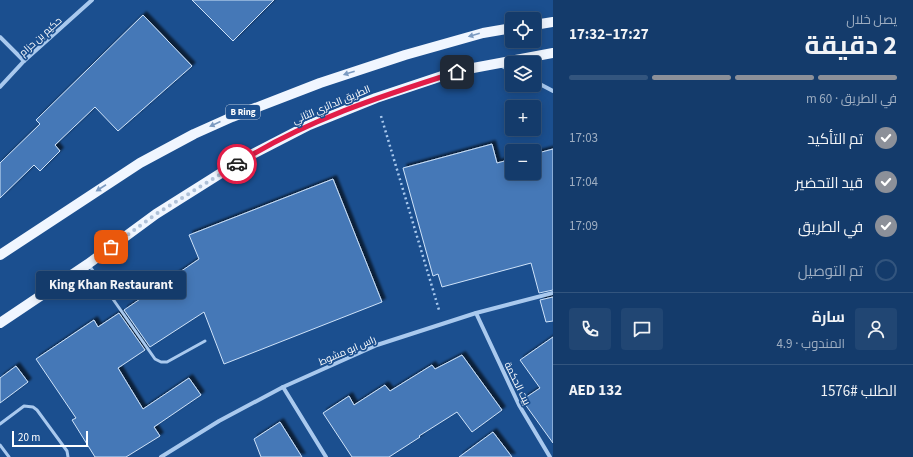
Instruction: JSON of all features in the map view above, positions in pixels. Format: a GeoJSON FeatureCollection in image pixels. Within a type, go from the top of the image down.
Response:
{"type":"FeatureCollection","features":[{"type":"Feature","properties":{"kind":"main road"},"geometry":{"type":"LineString","coordinates":[[541,24],[553,22]]}},
{"type":"Feature","properties":{"kind":"main road","name":"الطريق الدائري الثاني"},"geometry":{"type":"LineString","coordinates":[[0,255],[140,163],[194,134],[232,117],[320,83],[405,55],[483,33],[505,29]]}},
{"type":"Feature","properties":{"kind":"main road","name":"الطريق الدائري الثاني"},"geometry":{"type":"LineString","coordinates":[[0,323],[88,264],[156,214],[245,158],[309,125],[376,98],[457,72],[553,53]]}},
{"type":"Feature","properties":{"kind":"street","name":"حكيم بن حزام"},"geometry":{"type":"LineString","coordinates":[[0,87],[24,61],[92,0]]}},
{"type":"Feature","properties":{"kind":"street"},"geometry":{"type":"LineString","coordinates":[[0,37],[24,61]]}},
{"type":"Feature","properties":{"kind":"street"},"geometry":{"type":"LineString","coordinates":[[498,64],[505,68]]}},
{"type":"Feature","properties":{"kind":"street"},"geometry":{"type":"LineString","coordinates":[[541,85],[553,91]]}},
{"type":"Feature","properties":{"kind":"street","name":"راس ابو مشوط"},"geometry":{"type":"LineString","coordinates":[[161,457],[218,421],[283,386],[377,345],[476,313],[553,293]]}},
{"type":"Feature","properties":{"kind":"street","name":"بيت الحكمة"},"geometry":{"type":"LineString","coordinates":[[476,313],[519,406],[550,457]]}},
{"type":"Feature","properties":{"kind":"street"},"geometry":{"type":"LineString","coordinates":[[283,386],[326,457]]}},
{"type":"Feature","properties":{"kind":"lane"},"geometry":{"type":"LineString","coordinates":[[88,264],[155,359],[161,362],[167,362],[205,341]]}},
{"type":"Feature","properties":{"kind":"lane"},"geometry":{"type":"LineString","coordinates":[[0,424],[24,406],[32,407],[36,410],[67,451],[68,457]]}},
{"type":"Feature","properties":{"kind":"lane"},"geometry":{"type":"LineString","coordinates":[[0,445],[9,457]]}},
{"type":"Feature","properties":{"kind":"path"},"geometry":{"type":"LineString","coordinates":[[376,98],[443,324]]}},
{"type":"Feature","properties":{"kind":"building"},"geometry":{"type":"Polygon","coordinates":[[[192,0],[274,0],[233,41],[192,0]]]}},
{"type":"Feature","properties":{"kind":"building"},"geometry":{"type":"Polygon","coordinates":[[[143,15],[192,66],[118,131],[95,107],[55,145],[60,151],[40,171],[34,165],[0,198],[0,163],[40,124],[36,120],[143,15]]]}},
{"type":"Feature","properties":{"kind":"building"},"geometry":{"type":"Polygon","coordinates":[[[492,144],[497,163],[505,161],[505,180],[541,180],[541,152],[553,149],[553,290],[539,293],[531,263],[442,287],[438,274],[433,276],[403,168],[492,144]]]}},
{"type":"Feature","properties":{"kind":"building"},"geometry":{"type":"Polygon","coordinates":[[[333,179],[382,302],[224,364],[204,312],[150,347],[124,310],[199,259],[189,235],[333,179]]]}},
{"type":"Feature","properties":{"kind":"building"},"geometry":{"type":"Polygon","coordinates":[[[553,297],[553,321],[546,322],[540,300],[553,297]]]}},
{"type":"Feature","properties":{"kind":"building"},"geometry":{"type":"Polygon","coordinates":[[[119,313],[145,350],[118,368],[143,409],[189,378],[201,395],[154,427],[160,436],[126,457],[95,457],[72,420],[76,418],[36,359],[94,320],[98,327],[119,313]]]}},
{"type":"Feature","properties":{"kind":"building"},"geometry":{"type":"Polygon","coordinates":[[[553,337],[553,443],[522,400],[540,388],[520,360],[553,337]]]}},
{"type":"Feature","properties":{"kind":"building"},"geometry":{"type":"Polygon","coordinates":[[[462,355],[502,410],[472,432],[457,412],[389,457],[352,457],[323,413],[349,396],[354,405],[385,385],[390,391],[432,365],[435,369],[462,355]]]}},
{"type":"Feature","properties":{"kind":"building"},"geometry":{"type":"Polygon","coordinates":[[[16,366],[28,382],[0,403],[0,378],[16,366]]]}},
{"type":"Feature","properties":{"kind":"building"},"geometry":{"type":"Polygon","coordinates":[[[280,422],[302,457],[261,457],[254,439],[280,422]]]}},
{"type":"Feature","properties":{"kind":"building"},"geometry":{"type":"Polygon","coordinates":[[[493,432],[512,457],[459,457],[493,432]]]}},
{"type":"Feature","properties":{"kind":"way so far"},"geometry":{"type":"LineString","coordinates":[[111,247],[156,214],[237,164]]}},
{"type":"Feature","properties":{"kind":"place","name":"King Khan Restaurant"},"geometry":{"type":"Point","coordinates":[111,247]}},
{"type":"Feature","properties":{"kind":"route"},"geometry":{"type":"LineString","coordinates":[[237,164],[245,158],[309,125],[376,98],[457,72]]}}]}
